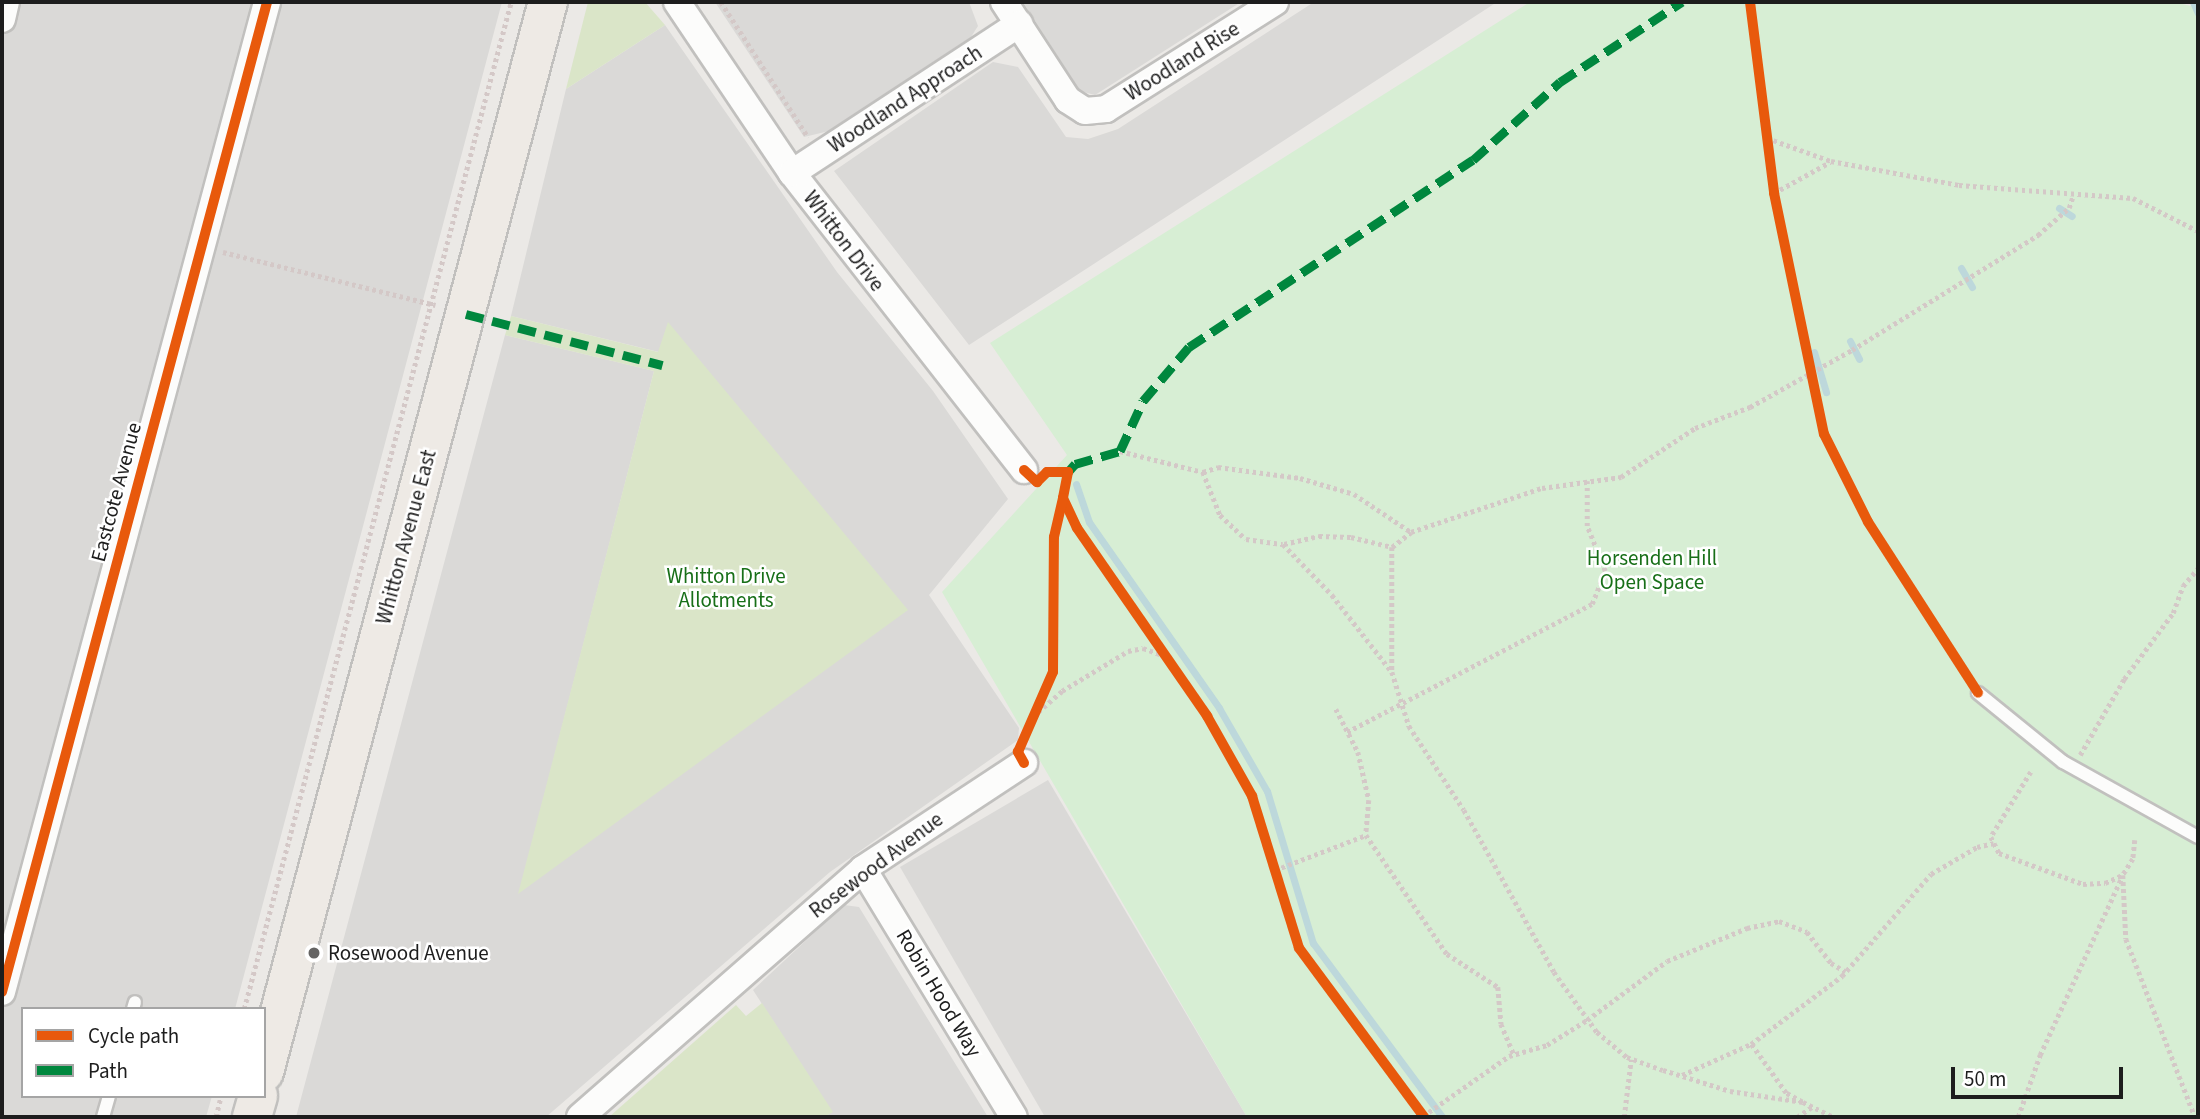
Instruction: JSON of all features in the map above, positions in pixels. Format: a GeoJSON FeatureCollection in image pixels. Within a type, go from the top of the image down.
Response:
{"type":"FeatureCollection","features":[{"type":"Feature","properties":{"kind":"main road","name":"Whitton Avenue East"},"geometry":{"type":"LineString","coordinates":[[266,1064],[449,309],[548,2]]}},
{"type":"Feature","properties":{"kind":"main road"},"geometry":{"type":"LineString","coordinates":[[252,1117],[257,1098]]}},
{"type":"Feature","properties":{"kind":"street"},"geometry":{"type":"LineString","coordinates":[[2,19],[6,2]]}},
{"type":"Feature","properties":{"kind":"street","name":"Eastcote Avenue"},"geometry":{"type":"LineString","coordinates":[[2,992],[267,2]]}},
{"type":"Feature","properties":{"kind":"street","name":"Whitton Drive"},"geometry":{"type":"LineString","coordinates":[[677,2],[792,173],[1024,470]]}},
{"type":"Feature","properties":{"kind":"street"},"geometry":{"type":"LineString","coordinates":[[1004,2],[1019,24]]}},
{"type":"Feature","properties":{"kind":"street","name":"Woodland Rise"},"geometry":{"type":"LineString","coordinates":[[1019,24],[1068,100],[1086,111],[1106,109],[1275,2]]}},
{"type":"Feature","properties":{"kind":"street","name":"Woodland Approach"},"geometry":{"type":"LineString","coordinates":[[792,173],[1019,24]]}},
{"type":"Feature","properties":{"kind":"street","name":"Rosewood Avenue"},"geometry":{"type":"LineString","coordinates":[[580,1117],[863,869],[1024,762]]}},
{"type":"Feature","properties":{"kind":"street","name":"Robin Hood Way"},"geometry":{"type":"LineString","coordinates":[[863,869],[1014,1117]]}},
{"type":"Feature","properties":{"kind":"lane"},"geometry":{"type":"LineString","coordinates":[[1978,693],[2063,762],[2198,837]]}},
{"type":"Feature","properties":{"kind":"lane"},"geometry":{"type":"LineString","coordinates":[[103,1117],[108,1098]]}},
{"type":"Feature","properties":{"kind":"path"},"geometry":{"type":"LineString","coordinates":[[245,1007],[449,309],[511,2]]}},
{"type":"Feature","properties":{"kind":"path"},"geometry":{"type":"LineString","coordinates":[[721,2],[820,155]]}},
{"type":"Feature","properties":{"kind":"path"},"geometry":{"type":"LineString","coordinates":[[1766,132],[1768,151]]}},
{"type":"Feature","properties":{"kind":"path"},"geometry":{"type":"LineString","coordinates":[[1766,132],[1830,161],[1959,185],[2073,196],[2133,198],[2198,231]]}},
{"type":"Feature","properties":{"kind":"path"},"geometry":{"type":"LineString","coordinates":[[1774,193],[1830,161]]}},
{"type":"Feature","properties":{"kind":"path"},"geometry":{"type":"LineString","coordinates":[[1772,179],[1777,206]]}},
{"type":"Feature","properties":{"kind":"path"},"geometry":{"type":"LineString","coordinates":[[1392,547],[1411,532],[1542,488],[1621,477],[1695,428],[1750,407],[1854,349],[1966,277],[2039,235],[2064,214],[2073,196]]}},
{"type":"Feature","properties":{"kind":"path"},"geometry":{"type":"LineString","coordinates":[[201,246],[449,309]]}},
{"type":"Feature","properties":{"kind":"path"},"geometry":{"type":"LineString","coordinates":[[1808,358],[1816,368],[1814,383]]}},
{"type":"Feature","properties":{"kind":"path"},"geometry":{"type":"LineString","coordinates":[[1120,451],[1203,472],[1218,467],[1300,478],[1354,494],[1411,532]]}},
{"type":"Feature","properties":{"kind":"path"},"geometry":{"type":"LineString","coordinates":[[1203,472],[1220,515],[1246,539],[1283,544],[1319,536],[1351,537],[1392,547]]}},
{"type":"Feature","properties":{"kind":"path"},"geometry":{"type":"LineString","coordinates":[[1347,732],[1403,701],[1457,678],[1592,604],[1605,571],[1587,526],[1587,481]]}},
{"type":"Feature","properties":{"kind":"path"},"geometry":{"type":"LineString","coordinates":[[1283,544],[1332,595],[1392,672],[1409,726],[1464,810],[1554,972],[1587,1020],[1631,1059],[1743,1094],[1803,1102]]}},
{"type":"Feature","properties":{"kind":"path"},"geometry":{"type":"LineString","coordinates":[[1392,547],[1392,672]]}},
{"type":"Feature","properties":{"kind":"path"},"geometry":{"type":"LineString","coordinates":[[2081,753],[2124,679],[2174,613],[2183,586],[2198,568]]}},
{"type":"Feature","properties":{"kind":"path"},"geometry":{"type":"LineString","coordinates":[[1148,632],[1164,659]]}},
{"type":"Feature","properties":{"kind":"path"},"geometry":{"type":"LineString","coordinates":[[1038,712],[1062,691],[1128,651],[1143,649],[1164,659]]}},
{"type":"Feature","properties":{"kind":"path"},"geometry":{"type":"LineString","coordinates":[[1024,762],[1018,751],[1038,712],[1049,682]]}},
{"type":"Feature","properties":{"kind":"path"},"geometry":{"type":"LineString","coordinates":[[1336,709],[1358,752],[1370,800],[1366,835],[1447,954],[1498,987],[1501,1024],[1514,1055]]}},
{"type":"Feature","properties":{"kind":"path"},"geometry":{"type":"LineString","coordinates":[[2031,772],[1991,837],[1999,853],[2083,884],[2105,883],[2123,875]]}},
{"type":"Feature","properties":{"kind":"path"},"geometry":{"type":"LineString","coordinates":[[1277,869],[1366,835]]}},
{"type":"Feature","properties":{"kind":"path"},"geometry":{"type":"LineString","coordinates":[[2018,1117],[2046,1042],[2123,875],[2133,859],[2135,840]]}},
{"type":"Feature","properties":{"kind":"path"},"geometry":{"type":"LineString","coordinates":[[1680,1076],[1751,1044],[1846,972],[1931,874],[1977,847],[1994,843]]}},
{"type":"Feature","properties":{"kind":"path"},"geometry":{"type":"LineString","coordinates":[[1271,858],[1277,869],[1279,883]]}},
{"type":"Feature","properties":{"kind":"path"},"geometry":{"type":"LineString","coordinates":[[2123,875],[2126,939],[2195,1117]]}},
{"type":"Feature","properties":{"kind":"path"},"geometry":{"type":"LineString","coordinates":[[1423,1113],[1444,1103],[1514,1055],[1547,1045],[1587,1020],[1667,961],[1748,928],[1779,920],[1807,933],[1831,963],[1846,972]]}},
{"type":"Feature","properties":{"kind":"path"},"geometry":{"type":"LineString","coordinates":[[1751,1044],[1786,1093],[1834,1117]]}},
{"type":"Feature","properties":{"kind":"path"},"geometry":{"type":"LineString","coordinates":[[1624,1117],[1631,1059]]}},
{"type":"Feature","properties":{"kind":"path"},"geometry":{"type":"LineString","coordinates":[[216,1117],[221,1098]]}},
{"type":"Feature","properties":{"kind":"path"},"geometry":{"type":"LineString","coordinates":[[1797,1117],[1812,1107]]}},
{"type":"Feature","properties":{"kind":"shaded area"},"geometry":{"type":"Polygon","coordinates":[[[2,2],[502,2],[236,1007],[21,1007],[21,1098],[211,1098],[206,1117],[2,1117],[2,2]]]}},
{"type":"Feature","properties":{"kind":"shaded area"},"geometry":{"type":"Polygon","coordinates":[[[715,2],[969,2],[978,26],[971,37],[829,131],[804,137],[715,2]]]}},
{"type":"Feature","properties":{"kind":"shaded area"},"geometry":{"type":"Polygon","coordinates":[[[1023,2],[1241,2],[1095,95],[1080,91],[1023,2]]]}},
{"type":"Feature","properties":{"kind":"shaded area"},"geometry":{"type":"Polygon","coordinates":[[[1314,2],[1497,2],[969,345],[834,171],[993,62],[1018,67],[1066,137],[1088,139],[1118,129],[1314,2]]]}},
{"type":"Feature","properties":{"kind":"shaded area"},"geometry":{"type":"Polygon","coordinates":[[[665,25],[837,272],[933,391],[1008,499],[929,595],[1019,728],[1018,740],[830,872],[546,1117],[296,1117],[505,335],[654,371],[519,893],[669,323],[659,352],[511,316],[566,89],[665,25]]]}},
{"type":"Feature","properties":{"kind":"shaded area"},"geometry":{"type":"Polygon","coordinates":[[[1048,780],[1247,1117],[1045,1117],[900,867],[1048,780]]]}},
{"type":"Feature","properties":{"kind":"shaded area"},"geometry":{"type":"Polygon","coordinates":[[[844,905],[859,907],[988,1117],[824,1117],[832,1112],[753,990],[844,905]]]}},
{"type":"Feature","properties":{"kind":"green space"},"geometry":{"type":"Polygon","coordinates":[[[588,2],[645,2],[665,25],[566,89],[588,2]]]}},
{"type":"Feature","properties":{"kind":"green space","name":"Horsenden Hill Open Space"},"geometry":{"type":"Polygon","coordinates":[[[1530,2],[2175,2],[2198,8],[2198,1117],[1247,1117],[942,592],[1067,455],[990,343],[1530,2]]]}},
{"type":"Feature","properties":{"kind":"green space","name":"Whitton Drive Allotments"},"geometry":{"type":"Polygon","coordinates":[[[511,316],[658,352],[668,322],[908,610],[518,894],[654,371],[505,335],[511,316]]]}},
{"type":"Feature","properties":{"kind":"green space"},"geometry":{"type":"Polygon","coordinates":[[[762,1003],[833,1112],[824,1117],[609,1117],[736,1005],[746,1016],[762,1003]]]}},
{"type":"Feature","properties":{"kind":"waterway"},"geometry":{"type":"LineString","coordinates":[[2193,2],[2198,13]]}},
{"type":"Feature","properties":{"kind":"waterway"},"geometry":{"type":"LineString","coordinates":[[2059,208],[2072,216]]}},
{"type":"Feature","properties":{"kind":"waterway"},"geometry":{"type":"LineString","coordinates":[[1961,268],[1972,287]]}},
{"type":"Feature","properties":{"kind":"waterway"},"geometry":{"type":"LineString","coordinates":[[1850,341],[1859,359]]}},
{"type":"Feature","properties":{"kind":"waterway"},"geometry":{"type":"LineString","coordinates":[[1814,352],[1826,392]]}},
{"type":"Feature","properties":{"kind":"waterway"},"geometry":{"type":"LineString","coordinates":[[1076,484],[1089,522],[1219,708],[1267,791],[1313,943],[1442,1117]]}},
{"type":"Feature","properties":{"kind":"marked path"},"geometry":{"type":"LineString","coordinates":[[1068,472],[1075,464],[1120,451],[1143,401],[1189,347],[1473,160],[1560,82],[1682,2]]}},
{"type":"Feature","properties":{"kind":"marked path"},"geometry":{"type":"LineString","coordinates":[[466,314],[662,365]]}},
{"type":"Feature","properties":{"kind":"cycle path"},"geometry":{"type":"LineString","coordinates":[[2,992],[267,2]]}},
{"type":"Feature","properties":{"kind":"cycle path"},"geometry":{"type":"LineString","coordinates":[[1750,2],[1774,193],[1824,434],[1868,522],[1978,693]]}},
{"type":"Feature","properties":{"kind":"cycle path"},"geometry":{"type":"LineString","coordinates":[[1024,470],[1037,482],[1047,472],[1068,472],[1063,498],[1077,528],[1207,716],[1252,796],[1299,948],[1424,1117]]}},
{"type":"Feature","properties":{"kind":"cycle path"},"geometry":{"type":"LineString","coordinates":[[1024,763],[1018,752],[1053,672],[1054,537],[1063,498]]}},
{"type":"Feature","properties":{"kind":"place","name":"Rosewood Avenue"},"geometry":{"type":"Point","coordinates":[314,953]}}]}
